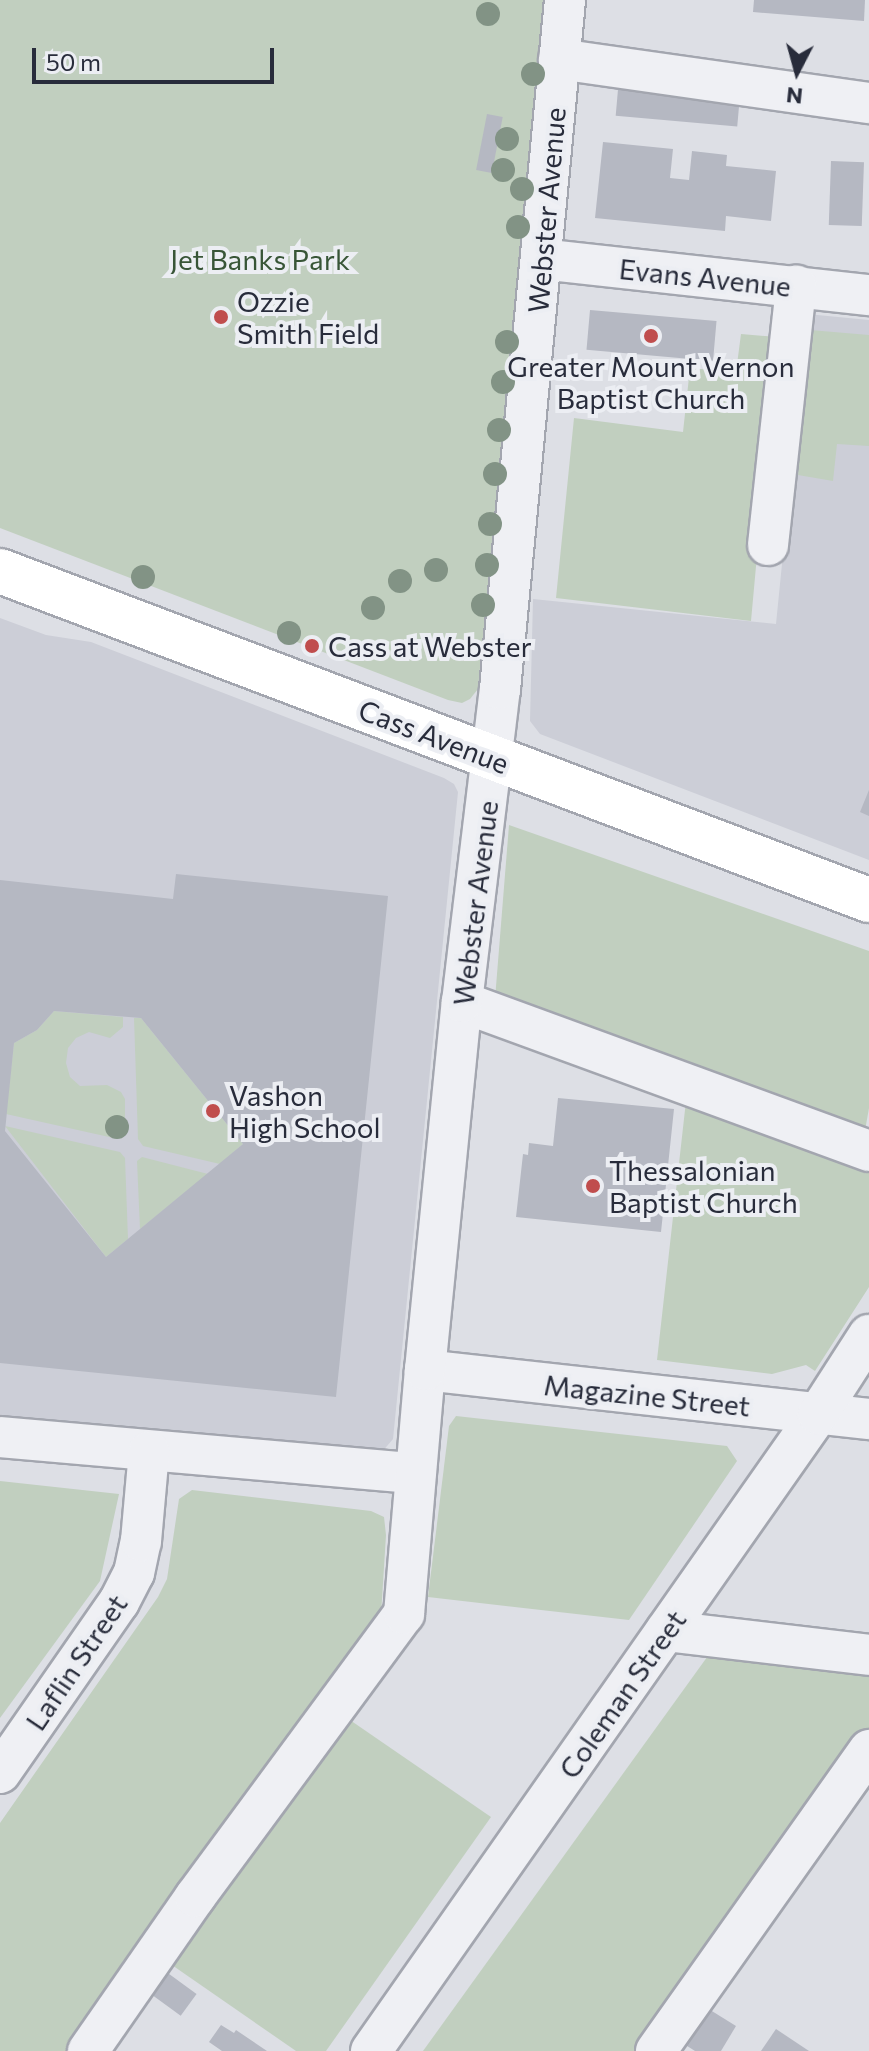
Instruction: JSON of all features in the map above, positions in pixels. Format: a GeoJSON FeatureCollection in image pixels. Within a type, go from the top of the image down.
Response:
{"type":"FeatureCollection","features":[{"type":"Feature","properties":{"kind":"main road","name":"Cass Avenue"},"geometry":{"type":"LineString","coordinates":[[0,571],[869,900]]}},
{"type":"Feature","properties":{"kind":"street","name":"Webster Avenue"},"geometry":{"type":"LineString","coordinates":[[88,2051],[195,1897],[404,1614],[425,1370],[462,1002],[492,758],[565,0]]}},
{"type":"Feature","properties":{"kind":"street"},"geometry":{"type":"LineString","coordinates":[[559,59],[869,103]]}},
{"type":"Feature","properties":{"kind":"street","name":"Evans Avenue"},"geometry":{"type":"LineString","coordinates":[[541,259],[869,295]]}},
{"type":"Feature","properties":{"kind":"street"},"geometry":{"type":"LineString","coordinates":[[768,545],[796,286]]}},
{"type":"Feature","properties":{"kind":"street"},"geometry":{"type":"LineString","coordinates":[[462,1002],[869,1151]]}},
{"type":"Feature","properties":{"kind":"street","name":"Coleman Street"},"geometry":{"type":"LineString","coordinates":[[371,2051],[818,1414],[869,1335]]}},
{"type":"Feature","properties":{"kind":"street","name":"Magazine Street"},"geometry":{"type":"LineString","coordinates":[[425,1370],[869,1419]]}},
{"type":"Feature","properties":{"kind":"street"},"geometry":{"type":"LineString","coordinates":[[0,1437],[415,1473]]}},
{"type":"Feature","properties":{"kind":"street","name":"Laflin Street"},"geometry":{"type":"LineString","coordinates":[[0,1773],[119,1602],[134,1573],[141,1541],[149,1451]]}},
{"type":"Feature","properties":{"kind":"street"},"geometry":{"type":"LineString","coordinates":[[666,1631],[869,1655]]}},
{"type":"Feature","properties":{"kind":"street"},"geometry":{"type":"LineString","coordinates":[[656,2051],[869,1750]]}},
{"type":"Feature","properties":{"kind":"shaded area"},"geometry":{"type":"Polygon","coordinates":[[[807,314],[869,320],[869,860],[540,734],[530,721],[533,599],[776,624],[807,314]]]}},
{"type":"Feature","properties":{"kind":"shaded area","name":"Vashon High School"},"geometry":{"type":"Polygon","coordinates":[[[0,618],[46,635],[91,642],[444,778],[454,784],[458,792],[393,1439],[381,1453],[0,1417],[0,618]]]}},
{"type":"Feature","properties":{"kind":"green space","name":"Ozzie Smith Field"},"geometry":{"type":"Polygon","coordinates":[[[0,0],[544,0],[478,689],[470,699],[462,703],[448,700],[0,528],[0,0]]]}},
{"type":"Feature","properties":{"kind":"green space"},"geometry":{"type":"Polygon","coordinates":[[[810,330],[869,335],[869,446],[837,444],[833,481],[798,475],[810,330]]]}},
{"type":"Feature","properties":{"kind":"green space"},"geometry":{"type":"Polygon","coordinates":[[[741,334],[777,337],[751,621],[556,598],[574,418],[683,432],[690,368],[736,372],[741,334]]]}},
{"type":"Feature","properties":{"kind":"green space"},"geometry":{"type":"Polygon","coordinates":[[[509,825],[869,951],[869,1108],[863,1142],[495,999],[509,825]]]}},
{"type":"Feature","properties":{"kind":"green space"},"geometry":{"type":"Polygon","coordinates":[[[54,1011],[123,1017],[123,1027],[110,1038],[89,1032],[76,1038],[68,1048],[66,1063],[70,1077],[80,1086],[107,1085],[121,1092],[125,1099],[125,1134],[118,1139],[6,1114],[14,1043],[37,1030],[54,1011]]]}},
{"type":"Feature","properties":{"kind":"green space"},"geometry":{"type":"Polygon","coordinates":[[[134,1018],[141,1018],[243,1144],[220,1164],[143,1146],[138,1139],[134,1018]]]}},
{"type":"Feature","properties":{"kind":"green space"},"geometry":{"type":"Polygon","coordinates":[[[687,1092],[869,1161],[869,1287],[815,1371],[806,1365],[772,1374],[657,1360],[687,1092]]]}},
{"type":"Feature","properties":{"kind":"green space"},"geometry":{"type":"Polygon","coordinates":[[[5,1126],[120,1152],[125,1158],[128,1239],[106,1257],[5,1126]]]}},
{"type":"Feature","properties":{"kind":"green space"},"geometry":{"type":"Polygon","coordinates":[[[142,1157],[208,1174],[140,1229],[137,1161],[142,1157]]]}},
{"type":"Feature","properties":{"kind":"green space"},"geometry":{"type":"Polygon","coordinates":[[[456,1416],[727,1446],[737,1461],[629,1620],[428,1597],[449,1426],[456,1416]]]}},
{"type":"Feature","properties":{"kind":"green space"},"geometry":{"type":"Polygon","coordinates":[[[0,1481],[119,1494],[100,1581],[0,1718],[0,1481]]]}},
{"type":"Feature","properties":{"kind":"green space"},"geometry":{"type":"Polygon","coordinates":[[[192,1490],[371,1511],[384,1517],[386,1535],[381,1615],[76,2051],[0,2051],[0,1823],[158,1597],[167,1579],[179,1499],[192,1490]]]}},
{"type":"Feature","properties":{"kind":"green space"},"geometry":{"type":"Polygon","coordinates":[[[710,1653],[869,1665],[869,1740],[644,2051],[423,2051],[710,1653]]]}},
{"type":"Feature","properties":{"kind":"green space"},"geometry":{"type":"Polygon","coordinates":[[[347,1718],[491,1817],[326,2051],[296,2051],[169,1963],[347,1718]]]}},
{"type":"Feature","properties":{"kind":"building"},"geometry":{"type":"Polygon","coordinates":[[[754,0],[865,0],[864,21],[753,12],[754,0]]]}},
{"type":"Feature","properties":{"kind":"building"},"geometry":{"type":"Polygon","coordinates":[[[619,78],[741,89],[737,126],[616,116],[619,78]]]}},
{"type":"Feature","properties":{"kind":"building"},"geometry":{"type":"Polygon","coordinates":[[[487,114],[503,117],[492,173],[476,170],[487,114]]]}},
{"type":"Feature","properties":{"kind":"building"},"geometry":{"type":"Polygon","coordinates":[[[603,142],[673,149],[670,178],[689,180],[692,151],[727,155],[726,166],[776,171],[771,221],[726,216],[725,231],[595,218],[603,142]]]}},
{"type":"Feature","properties":{"kind":"building"},"geometry":{"type":"Polygon","coordinates":[[[831,161],[864,162],[862,226],[829,225],[831,161]]]}},
{"type":"Feature","properties":{"kind":"building","name":"Greater Mount Vernon Baptist Church"},"geometry":{"type":"Polygon","coordinates":[[[590,310],[717,321],[713,361],[587,350],[590,310]]]}},
{"type":"Feature","properties":{"kind":"building"},"geometry":{"type":"Polygon","coordinates":[[[869,790],[869,816],[860,812],[869,790]]]}},
{"type":"Feature","properties":{"kind":"building","name":"Vashon High School"},"geometry":{"type":"Polygon","coordinates":[[[176,874],[388,896],[336,1397],[0,1363],[0,880],[173,899],[176,874]],[[54,1011],[37,1030],[14,1043],[5,1131],[106,1257],[243,1144],[141,1018],[54,1011]]]}},
{"type":"Feature","properties":{"kind":"building","name":"Thessalonian Baptist Church"},"geometry":{"type":"Polygon","coordinates":[[[558,1098],[674,1109],[661,1232],[516,1217],[523,1154],[528,1155],[529,1143],[553,1146],[558,1098]]]}},
{"type":"Feature","properties":{"kind":"building"},"geometry":{"type":"Polygon","coordinates":[[[165,1971],[197,1994],[181,2016],[149,1993],[165,1971]]]}},
{"type":"Feature","properties":{"kind":"building"},"geometry":{"type":"Polygon","coordinates":[[[707,2008],[736,2026],[721,2051],[695,2051],[684,2044],[707,2008]]]}},
{"type":"Feature","properties":{"kind":"building"},"geometry":{"type":"Polygon","coordinates":[[[221,2025],[234,2033],[236,2030],[267,2051],[222,2051],[209,2042],[221,2025]]]}},
{"type":"Feature","properties":{"kind":"building"},"geometry":{"type":"Polygon","coordinates":[[[776,2029],[809,2051],[761,2051],[776,2029]]]}},
{"type":"Feature","properties":{"kind":"place","name":"Ozzie Smith Field"},"geometry":{"type":"Point","coordinates":[221,317]}},
{"type":"Feature","properties":{"kind":"place","name":"Greater Mount Vernon Baptist Church"},"geometry":{"type":"Point","coordinates":[651,336]}},
{"type":"Feature","properties":{"kind":"place","name":"Cass at Webster"},"geometry":{"type":"Point","coordinates":[312,646]}},
{"type":"Feature","properties":{"kind":"place","name":"Vashon High School"},"geometry":{"type":"Point","coordinates":[213,1111]}},
{"type":"Feature","properties":{"kind":"place","name":"Thessalonian Baptist Church"},"geometry":{"type":"Point","coordinates":[593,1186]}},
{"type":"Feature","properties":{"kind":"park label","name":"Jet Banks Park"},"geometry":{"type":"Point","coordinates":[260,259]}}]}
